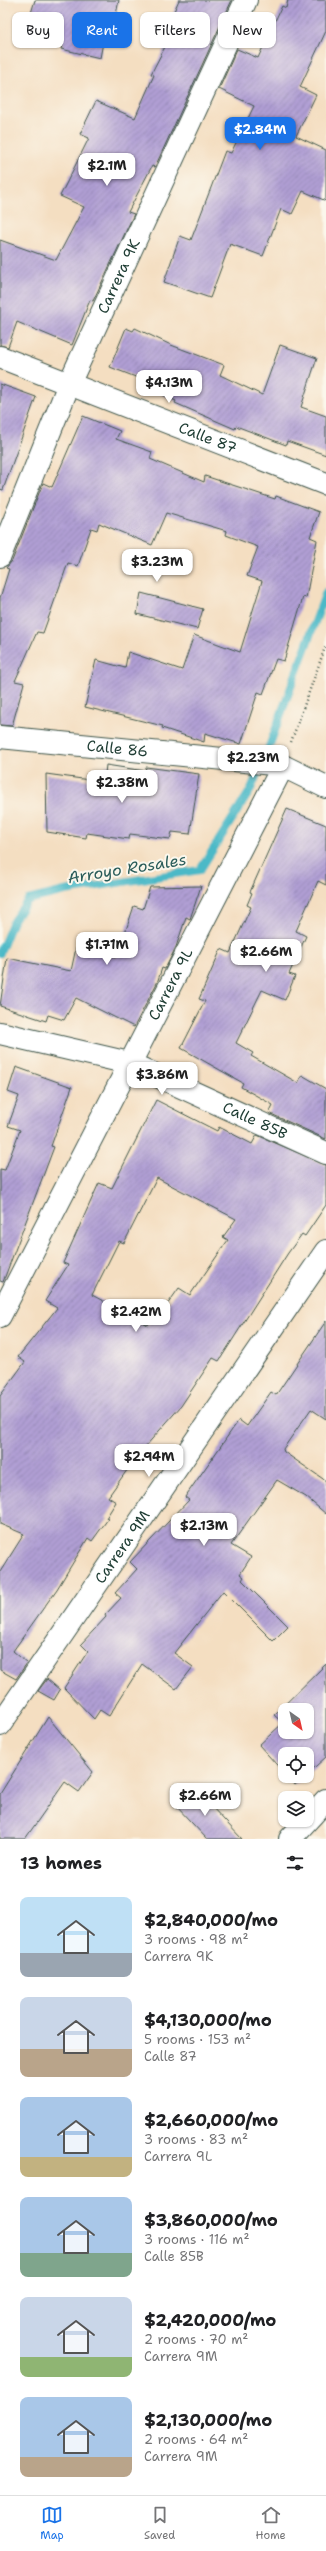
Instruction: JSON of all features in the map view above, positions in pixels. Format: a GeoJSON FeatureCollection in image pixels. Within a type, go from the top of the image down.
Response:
{"type":"FeatureCollection","features":[{"type":"Feature","properties":{"kind":"street","name":"Carrera 9K"},"geometry":{"type":"LineString","coordinates":[[0,556],[69,384],[246,0]]}},
{"type":"Feature","properties":{"kind":"street","name":"Calle 87"},"geometry":{"type":"LineString","coordinates":[[0,357],[326,484]]}},
{"type":"Feature","properties":{"kind":"street","name":"Calle 86"},"geometry":{"type":"LineString","coordinates":[[0,737],[278,765],[326,787]]}},
{"type":"Feature","properties":{"kind":"street","name":"Carrera 9L"},"geometry":{"type":"LineString","coordinates":[[0,1316],[278,765]]}},
{"type":"Feature","properties":{"kind":"street","name":"Calle 85B"},"geometry":{"type":"LineString","coordinates":[[0,1033],[129,1062],[326,1154]]}},
{"type":"Feature","properties":{"kind":"street","name":"Carrera 9M"},"geometry":{"type":"LineString","coordinates":[[0,1724],[326,1251]]}},
{"type":"Feature","properties":{"kind":"street"},"geometry":{"type":"LineString","coordinates":[[290,1839],[326,1800]]}},
{"type":"Feature","properties":{"kind":"path"},"geometry":{"type":"LineString","coordinates":[[278,765],[326,645]]}},
{"type":"Feature","properties":{"kind":"building"},"geometry":{"type":"Polygon","coordinates":[[[35,0],[119,0],[117,12],[72,12],[72,48],[102,48],[100,58],[61,49],[64,48],[64,12],[31,12],[35,0]]]}},
{"type":"Feature","properties":{"kind":"building"},"geometry":{"type":"Polygon","coordinates":[[[179,0],[232,0],[226,12],[218,12],[218,30],[210,48],[210,12],[174,12],[179,0]]]}},
{"type":"Feature","properties":{"kind":"building"},"geometry":{"type":"Polygon","coordinates":[[[288,0],[326,0],[326,31],[300,87],[316,95],[296,136],[326,150],[326,201],[303,191],[292,214],[281,209],[263,256],[230,244],[210,298],[164,282],[180,236],[191,240],[225,151],[231,153],[254,106],[219,89],[237,49],[258,58],[263,48],[276,48],[276,19],[282,6],[286,8],[288,0]]]}},
{"type":"Feature","properties":{"kind":"building"},"geometry":{"type":"Polygon","coordinates":[[[164,48],[210,48],[155,167],[152,166],[128,212],[134,214],[93,301],[90,300],[72,345],[17,322],[8,347],[0,345],[0,240],[56,260],[84,207],[60,196],[89,138],[80,134],[96,101],[135,118],[154,75],[151,74],[164,48]]]}},
{"type":"Feature","properties":{"kind":"building"},"geometry":{"type":"Polygon","coordinates":[[[126,328],[133,331],[135,328],[171,345],[224,365],[220,375],[262,395],[280,345],[317,358],[301,407],[326,416],[326,455],[287,441],[286,445],[236,426],[235,429],[175,403],[176,401],[149,388],[151,383],[110,367],[126,328]]]}},
{"type":"Feature","properties":{"kind":"building"},"geometry":{"type":"Polygon","coordinates":[[[0,384],[36,397],[3,490],[0,489],[0,384]]]}},
{"type":"Feature","properties":{"kind":"building"},"geometry":{"type":"Polygon","coordinates":[[[83,416],[120,431],[116,439],[152,452],[150,459],[204,482],[205,476],[275,499],[276,496],[319,512],[310,537],[317,540],[306,598],[303,597],[284,661],[276,659],[263,694],[258,692],[241,744],[205,733],[204,742],[162,728],[163,726],[85,707],[96,660],[125,668],[128,652],[182,670],[194,635],[240,652],[262,581],[247,576],[258,547],[226,535],[227,531],[166,513],[152,545],[99,523],[97,530],[91,528],[78,566],[68,563],[43,633],[37,632],[15,681],[24,683],[12,726],[0,725],[0,598],[9,569],[6,568],[12,561],[43,483],[52,487],[83,416]]]}},
{"type":"Feature","properties":{"kind":"building"},"geometry":{"type":"Polygon","coordinates":[[[141,593],[203,609],[197,629],[137,614],[141,593]]]}},
{"type":"Feature","properties":{"kind":"building"},"geometry":{"type":"Polygon","coordinates":[[[106,765],[145,771],[146,767],[199,774],[190,834],[172,832],[170,839],[130,834],[129,839],[87,833],[86,838],[47,832],[46,774],[104,782],[106,765]]]}},
{"type":"Feature","properties":{"kind":"building"},"geometry":{"type":"Polygon","coordinates":[[[287,809],[326,825],[326,885],[318,881],[296,931],[306,936],[289,974],[295,976],[285,1000],[262,990],[236,1043],[253,1053],[251,1056],[298,1083],[302,1075],[326,1089],[326,1139],[269,1113],[273,1105],[241,1087],[243,1083],[181,1048],[205,1001],[199,999],[221,949],[230,953],[251,907],[247,905],[252,893],[250,892],[287,809]]]}},
{"type":"Feature","properties":{"kind":"building"},"geometry":{"type":"Polygon","coordinates":[[[201,886],[190,919],[186,917],[176,947],[165,969],[162,968],[157,983],[134,1027],[76,998],[64,1020],[48,1015],[46,1021],[0,1006],[7,958],[71,971],[76,948],[117,957],[134,906],[143,909],[150,887],[201,886]]]}},
{"type":"Feature","properties":{"kind":"building"},"geometry":{"type":"Polygon","coordinates":[[[16,1067],[72,1087],[51,1146],[54,1147],[3,1282],[0,1281],[0,1169],[5,1170],[20,1130],[8,1126],[19,1096],[8,1092],[16,1067]]]}},
{"type":"Feature","properties":{"kind":"building"},"geometry":{"type":"Polygon","coordinates":[[[156,1100],[217,1131],[219,1127],[252,1144],[257,1135],[326,1165],[326,1205],[305,1236],[302,1234],[288,1253],[219,1361],[213,1358],[181,1406],[137,1456],[108,1497],[116,1502],[106,1518],[108,1519],[92,1541],[88,1538],[57,1589],[13,1651],[27,1663],[16,1679],[0,1670],[0,1572],[24,1534],[0,1524],[0,1396],[25,1362],[18,1357],[57,1308],[45,1301],[68,1265],[63,1263],[99,1183],[112,1188],[156,1100]],[[157,1178],[124,1243],[119,1241],[92,1295],[148,1325],[163,1303],[167,1305],[179,1288],[190,1295],[228,1240],[223,1237],[236,1219],[157,1178]]]}},
{"type":"Feature","properties":{"kind":"building"},"geometry":{"type":"Polygon","coordinates":[[[326,1321],[326,1419],[311,1409],[283,1449],[284,1452],[326,1481],[326,1514],[306,1497],[277,1480],[231,1545],[251,1557],[240,1574],[244,1577],[242,1580],[288,1626],[273,1641],[223,1591],[174,1653],[193,1667],[176,1689],[142,1664],[109,1716],[100,1710],[94,1719],[64,1688],[88,1651],[81,1644],[121,1598],[115,1593],[137,1569],[130,1562],[189,1500],[185,1497],[239,1420],[247,1426],[271,1392],[276,1395],[326,1321]]]}},
{"type":"Feature","properties":{"kind":"building"},"geometry":{"type":"Polygon","coordinates":[[[326,1664],[326,1757],[314,1768],[314,1747],[278,1747],[278,1766],[259,1745],[278,1728],[278,1739],[314,1739],[314,1703],[286,1703],[326,1664]]]}},
{"type":"Feature","properties":{"kind":"building"},"geometry":{"type":"Polygon","coordinates":[[[47,1679],[60,1690],[54,1700],[38,1691],[47,1679]]]}},
{"type":"Feature","properties":{"kind":"building"},"geometry":{"type":"Polygon","coordinates":[[[278,1711],[278,1719],[274,1715],[278,1711]]]}},
{"type":"Feature","properties":{"kind":"building"},"geometry":{"type":"Polygon","coordinates":[[[48,1717],[93,1772],[79,1792],[65,1782],[25,1839],[0,1839],[0,1794],[48,1717]]]}},
{"type":"Feature","properties":{"kind":"building"},"geometry":{"type":"Polygon","coordinates":[[[194,1788],[242,1839],[207,1839],[175,1805],[194,1788]]]}},
{"type":"Feature","properties":{"kind":"waterway","name":"Arroyo Rosales"},"geometry":{"type":"LineString","coordinates":[[0,953],[13,921],[28,900],[65,891],[200,870],[250,791],[270,744],[326,592]]}}]}
